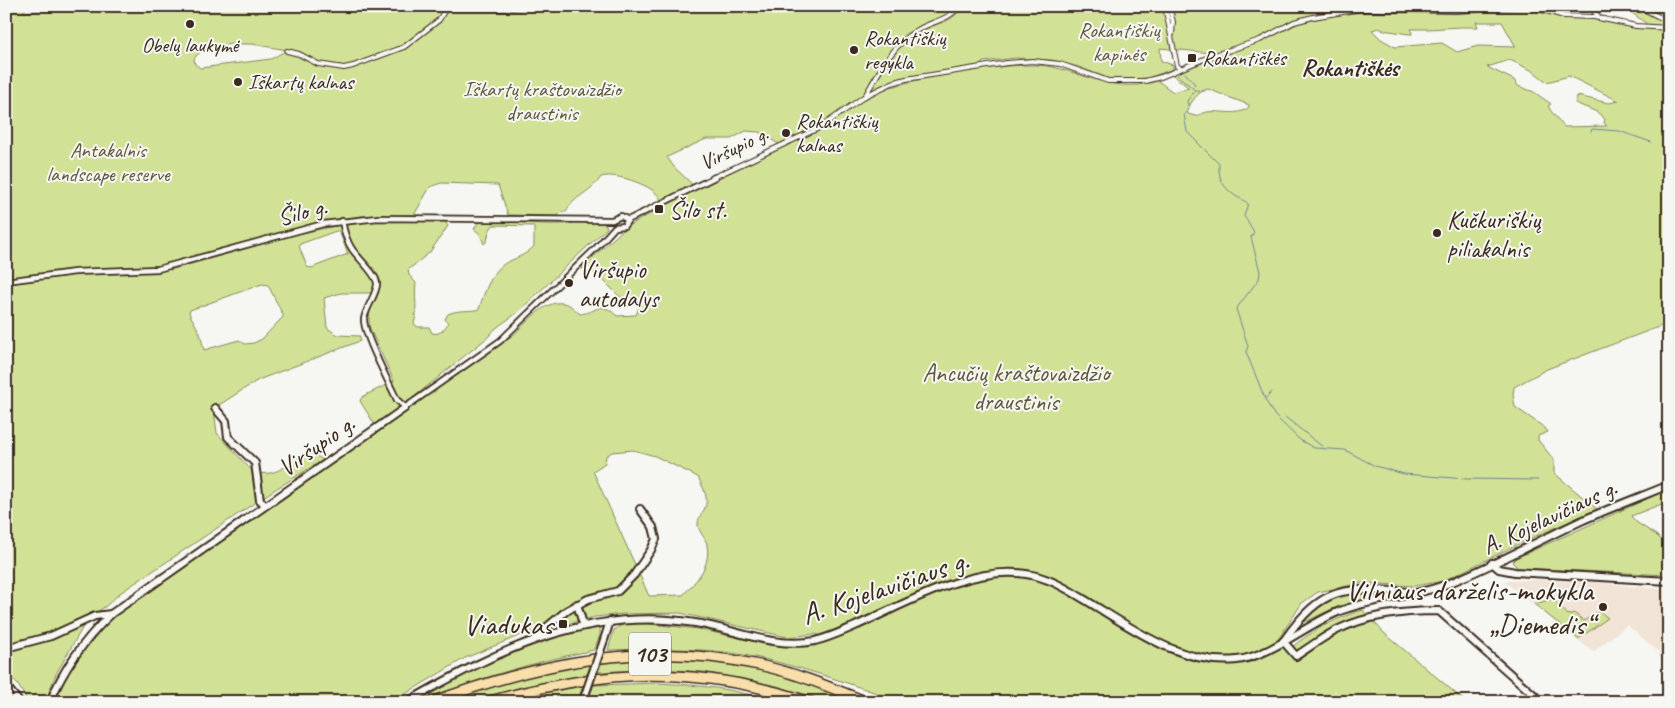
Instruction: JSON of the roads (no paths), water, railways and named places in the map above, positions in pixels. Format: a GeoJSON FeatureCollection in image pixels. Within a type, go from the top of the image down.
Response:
{"type":"FeatureCollection","features":[{"type":"Feature","properties":{"kind":"main road","name":"103"},"geometry":{"type":"LineString","coordinates":[[432,702],[486,681],[544,665],[615,655],[660,654],[699,655],[767,666],[820,682],[868,702]]}},
{"type":"Feature","properties":{"kind":"main road","name":"103"},"geometry":{"type":"LineString","coordinates":[[487,702],[525,690],[581,679],[660,674],[702,676],[736,681],[775,690],[811,702]]}},
{"type":"Feature","properties":{"kind":"street"},"geometry":{"type":"LineString","coordinates":[[287,51],[299,54],[318,64],[344,68],[353,66],[404,47],[440,20],[447,6]]}},
{"type":"Feature","properties":{"kind":"street"},"geometry":{"type":"LineString","coordinates":[[492,6],[500,9],[532,6]]}},
{"type":"Feature","properties":{"kind":"street"},"geometry":{"type":"LineString","coordinates":[[864,96],[874,79],[907,36],[951,17],[960,6]]}},
{"type":"Feature","properties":{"kind":"street"},"geometry":{"type":"LineString","coordinates":[[1167,6],[1177,66],[1180,68]]}},
{"type":"Feature","properties":{"kind":"street"},"geometry":{"type":"LineString","coordinates":[[1456,6],[1462,11]]}},
{"type":"Feature","properties":{"kind":"street"},"geometry":{"type":"LineString","coordinates":[[864,96],[906,79],[1016,62],[1051,62],[1101,79],[1126,82],[1156,79],[1180,68],[1260,40],[1297,21],[1348,10],[1383,7],[1462,11],[1523,6]]}},
{"type":"Feature","properties":{"kind":"street"},"geometry":{"type":"LineString","coordinates":[[1530,6],[1564,16],[1599,17],[1636,26],[1669,28]]}},
{"type":"Feature","properties":{"kind":"street"},"geometry":{"type":"LineString","coordinates":[[1590,6],[1599,17]]}},
{"type":"Feature","properties":{"kind":"street"},"geometry":{"type":"LineString","coordinates":[[1638,6],[1669,22]]}},
{"type":"Feature","properties":{"kind":"street"},"geometry":{"type":"LineString","coordinates":[[1665,6],[1669,8]]}},
{"type":"Feature","properties":{"kind":"street","name":"Viršupio g."},"geometry":{"type":"LineString","coordinates":[[50,702],[62,674],[74,654],[87,637],[111,614],[507,334],[615,227],[626,225],[628,220],[769,150],[822,127],[864,96]]}},
{"type":"Feature","properties":{"kind":"street","name":"Viršupio g."},"geometry":{"type":"LineString","coordinates":[[612,220],[621,216],[628,220]]}},
{"type":"Feature","properties":{"kind":"street","name":"Šilo g."},"geometry":{"type":"LineString","coordinates":[[6,282],[75,272],[158,269],[342,221],[378,218],[612,220]]}},
{"type":"Feature","properties":{"kind":"street"},"geometry":{"type":"LineString","coordinates":[[612,220],[610,224],[615,227]]}},
{"type":"Feature","properties":{"kind":"street"},"geometry":{"type":"LineString","coordinates":[[342,221],[344,234],[352,249],[377,281],[377,288],[365,313],[366,330],[397,400],[405,407]]}},
{"type":"Feature","properties":{"kind":"street"},"geometry":{"type":"LineString","coordinates":[[215,408],[226,421],[228,437],[255,463],[260,500],[264,505]]}},
{"type":"Feature","properties":{"kind":"street","name":"A. Kojelavičiaus g."},"geometry":{"type":"LineString","coordinates":[[407,702],[478,661],[535,637],[583,624],[610,621],[682,620],[727,628],[777,641],[814,641],[970,580],[995,573],[1028,573],[1048,579],[1160,643],[1196,657],[1215,660],[1248,658],[1283,641],[1315,621],[1346,608],[1451,583],[1584,520],[1669,484]]}},
{"type":"Feature","properties":{"kind":"street"},"geometry":{"type":"LineString","coordinates":[[535,637],[565,611],[577,604],[588,598],[617,592],[626,584],[654,546],[656,539],[654,529],[640,509]]}},
{"type":"Feature","properties":{"kind":"street"},"geometry":{"type":"LineString","coordinates":[[1492,563],[1500,569],[1515,572],[1669,581]]}},
{"type":"Feature","properties":{"kind":"street","name":"A. Kojelavičiaus g."},"geometry":{"type":"LineString","coordinates":[[1283,641],[1307,610],[1330,595],[1362,590],[1418,592]]}},
{"type":"Feature","properties":{"kind":"street"},"geometry":{"type":"LineString","coordinates":[[577,604],[583,624]]}},
{"type":"Feature","properties":{"kind":"street"},"geometry":{"type":"LineString","coordinates":[[1283,641],[1296,656],[1331,634],[1356,623],[1394,614],[1439,611],[1542,702]]}},
{"type":"Feature","properties":{"kind":"street"},"geometry":{"type":"LineString","coordinates":[[6,648],[51,636],[95,616],[111,614]]}},
{"type":"Feature","properties":{"kind":"street"},"geometry":{"type":"LineString","coordinates":[[583,700],[610,621]]}},
{"type":"Feature","properties":{"kind":"street"},"geometry":{"type":"LineString","coordinates":[[6,686],[9,695],[19,702]]}},
{"type":"Feature","properties":{"kind":"waterway"},"geometry":{"type":"LineString","coordinates":[[1185,73],[1195,84],[1193,86]]}},
{"type":"Feature","properties":{"kind":"waterway"},"geometry":{"type":"LineString","coordinates":[[1177,75],[1195,90],[1187,101],[1189,110],[1184,114],[1187,132],[1219,164],[1220,178],[1227,189],[1248,204],[1244,215],[1254,232],[1251,237],[1260,272],[1259,279],[1236,309],[1248,346],[1246,352],[1266,401],[1275,416],[1300,440],[1314,448],[1345,450],[1375,466],[1404,474],[1466,479],[1538,480]]}},
{"type":"Feature","properties":{"kind":"waterway"},"geometry":{"type":"LineString","coordinates":[[1196,90],[1205,91]]}},
{"type":"Feature","properties":{"kind":"waterway"},"geometry":{"type":"LineString","coordinates":[[1591,132],[1592,129],[1619,131],[1651,142]]}},
{"type":"Feature","properties":{"kind":"waterway"},"geometry":{"type":"LineString","coordinates":[[1266,398],[1272,392]]}},
{"type":"Feature","properties":{"kind":"waterway"},"geometry":{"type":"LineString","coordinates":[[1285,417],[1323,447]]}},
{"type":"Feature","properties":{"kind":"place","name":"Obelų laukymė"},"geometry":{"type":"Point","coordinates":[190,24]}},
{"type":"Feature","properties":{"kind":"place","name":"Rokantiškių regykla"},"geometry":{"type":"Point","coordinates":[854,50]}},
{"type":"Feature","properties":{"kind":"place","name":"Rokantiškės"},"geometry":{"type":"Point","coordinates":[1192,58]}},
{"type":"Feature","properties":{"kind":"place","name":"Iškartų kalnas"},"geometry":{"type":"Point","coordinates":[238,82]}},
{"type":"Feature","properties":{"kind":"place","name":"Rokantiškių kalnas"},"geometry":{"type":"Point","coordinates":[786,133]}},
{"type":"Feature","properties":{"kind":"place","name":"Šilo st."},"geometry":{"type":"Point","coordinates":[659,209]}},
{"type":"Feature","properties":{"kind":"place","name":"Kučkuriškių piliakalnis"},"geometry":{"type":"Point","coordinates":[1437,233]}},
{"type":"Feature","properties":{"kind":"place","name":"Viršupio autodalys"},"geometry":{"type":"Point","coordinates":[569,283]}},
{"type":"Feature","properties":{"kind":"place","name":"Vilniaus darželis-mokykla „Diemedis“"},"geometry":{"type":"Point","coordinates":[1603,607]}},
{"type":"Feature","properties":{"kind":"place","name":"Viadukas"},"geometry":{"type":"Point","coordinates":[563,624]}},
{"type":"Feature","properties":{"kind":"district","name":"Rokantiškės"},"geometry":{"type":"Point","coordinates":[1350,68]}},
{"type":"Feature","properties":{"kind":"park label","name":"Rokantiškių kapinės"},"geometry":{"type":"Point","coordinates":[1119,42]}},
{"type":"Feature","properties":{"kind":"park label","name":"Iškartų kraštovaizdžio draustinis"},"geometry":{"type":"Point","coordinates":[542,101]}},
{"type":"Feature","properties":{"kind":"park label","name":"Antakalnis landscape reserve"},"geometry":{"type":"Point","coordinates":[108,162]}},
{"type":"Feature","properties":{"kind":"park label","name":"Ancučių kraštovaizdžio draustinis"},"geometry":{"type":"Point","coordinates":[1016,386]}}]}
